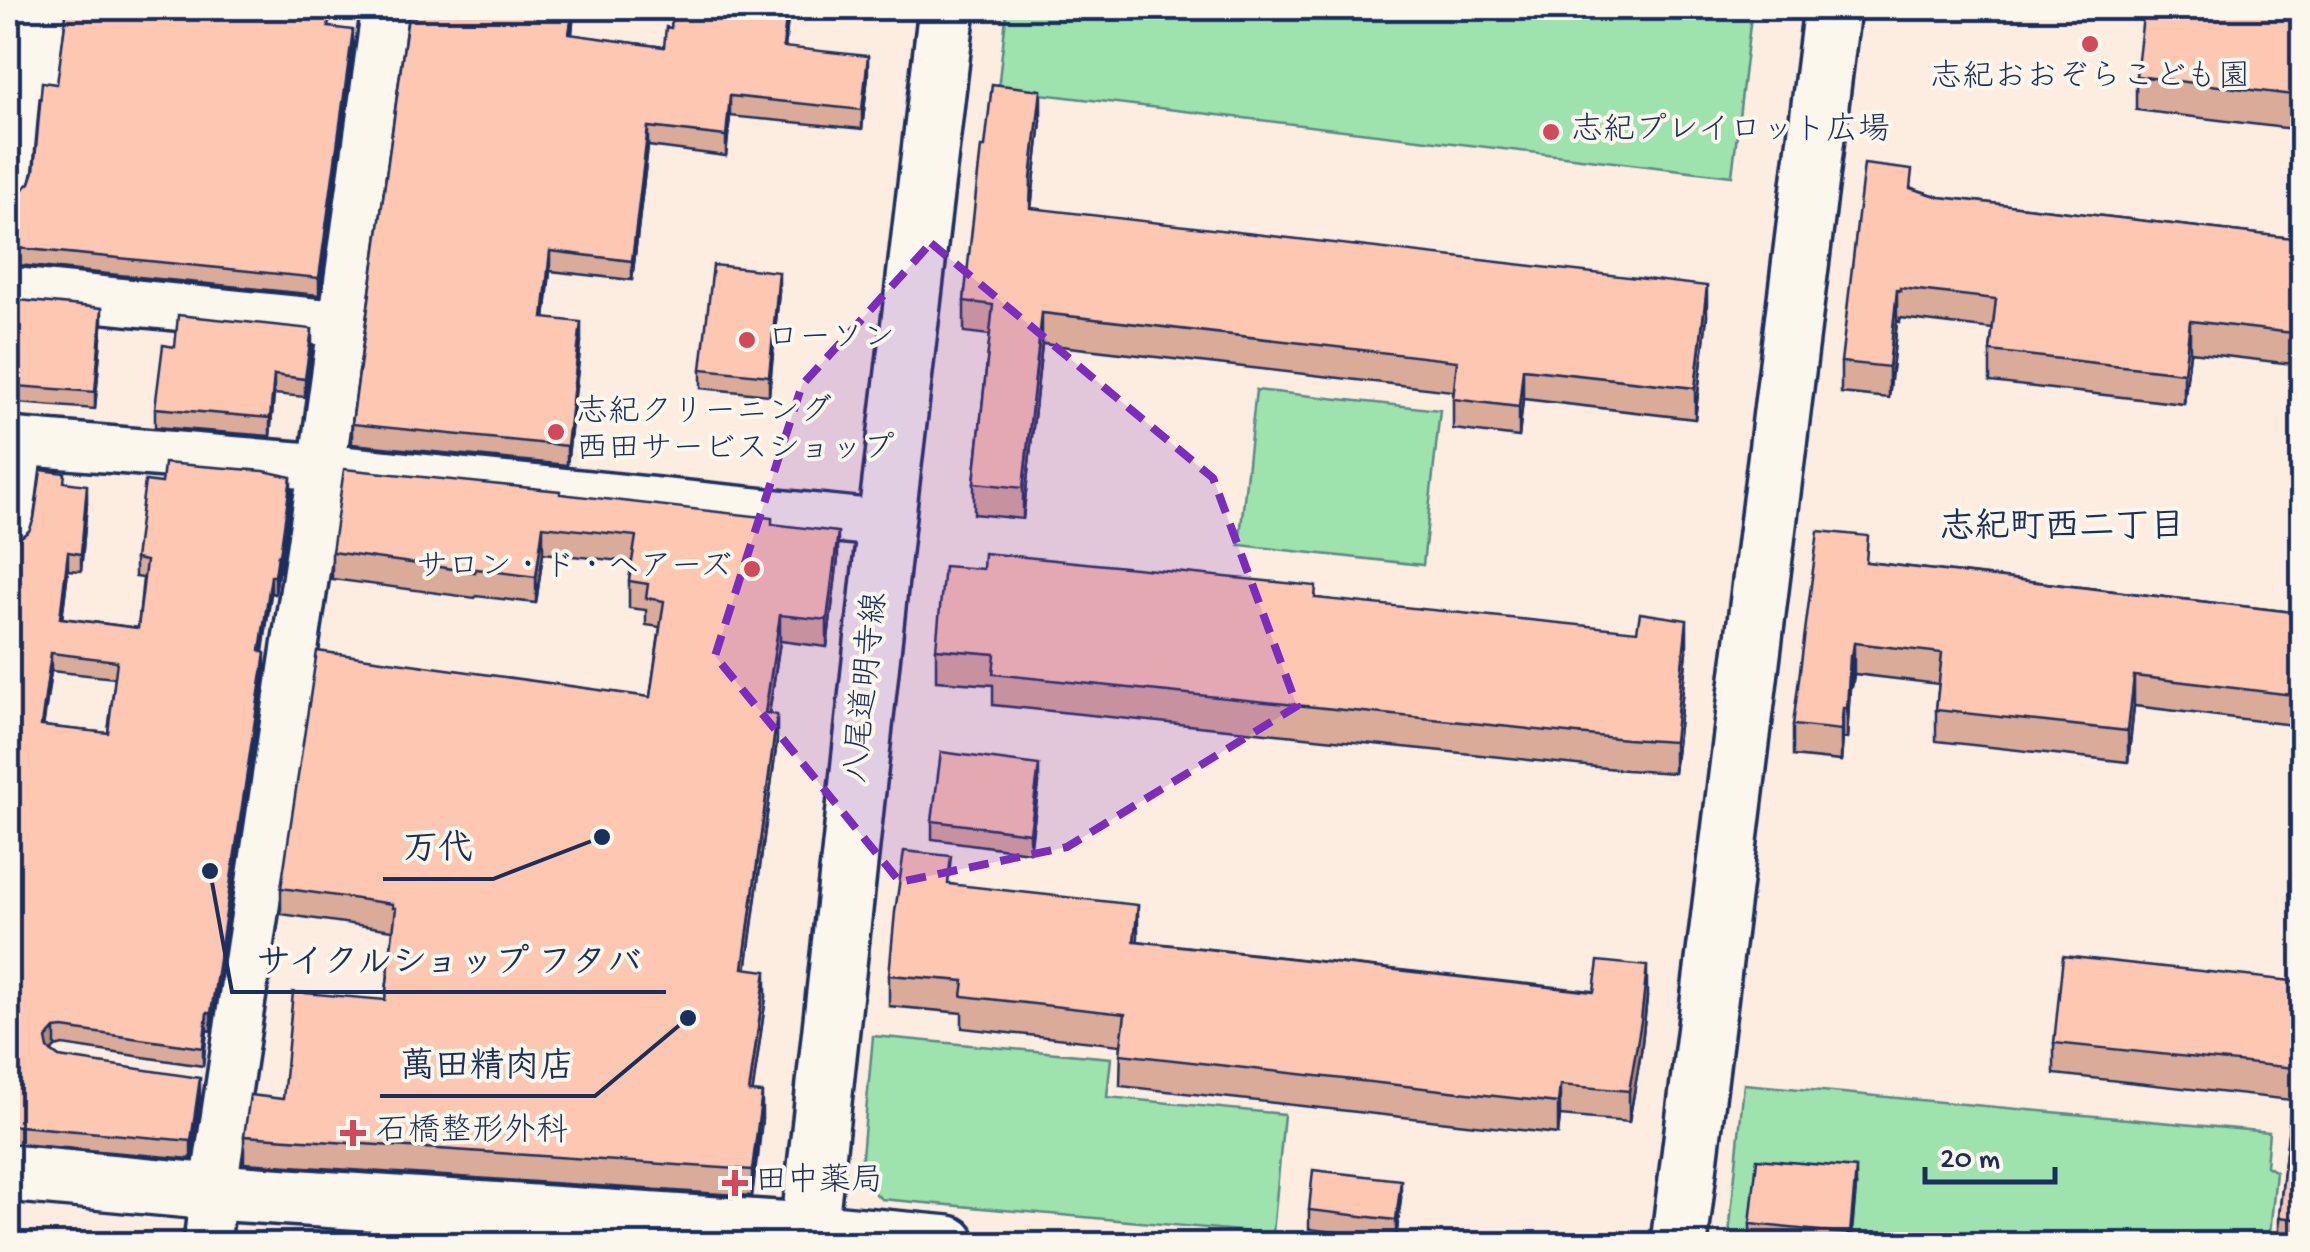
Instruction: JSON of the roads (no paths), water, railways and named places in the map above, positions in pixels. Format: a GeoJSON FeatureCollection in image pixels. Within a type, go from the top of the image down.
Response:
{"type":"FeatureCollection","features":[{"type":"Feature","properties":{"kind":"street"},"geometry":{"type":"LineString","coordinates":[[8,186],[18,73],[35,75],[43,8]]}},
{"type":"Feature","properties":{"kind":"street"},"geometry":{"type":"LineString","coordinates":[[207,1244],[322,467],[385,8]]}},
{"type":"Feature","properties":{"kind":"street","name":"八尾道明寺線"},"geometry":{"type":"LineString","coordinates":[[809,1231],[947,8]]}},
{"type":"Feature","properties":{"kind":"street"},"geometry":{"type":"LineString","coordinates":[[1678,1244],[1832,8]]}},
{"type":"Feature","properties":{"kind":"street"},"geometry":{"type":"LineString","coordinates":[[8,290],[342,324]]}},
{"type":"Feature","properties":{"kind":"street"},"geometry":{"type":"LineString","coordinates":[[8,533],[14,441],[322,467],[886,524]]}},
{"type":"Feature","properties":{"kind":"street"},"geometry":{"type":"LineString","coordinates":[[8,1174],[948,1244]]}},
{"type":"Feature","properties":{"kind":"place","name":"志紀おおぞらこども園"},"geometry":{"type":"Point","coordinates":[2090,44]}},
{"type":"Feature","properties":{"kind":"place","name":"志紀プレイロット広場"},"geometry":{"type":"Point","coordinates":[1551,132]}},
{"type":"Feature","properties":{"kind":"place","name":"ローソン"},"geometry":{"type":"Point","coordinates":[747,340]}},
{"type":"Feature","properties":{"kind":"place","name":"志紀クリーニング 西田サービスショップ"},"geometry":{"type":"Point","coordinates":[556,432]}},
{"type":"Feature","properties":{"kind":"place","name":"サロン・ド・ヘアーズ"},"geometry":{"type":"Point","coordinates":[752,569]}},
{"type":"Feature","properties":{"kind":"place","name":"万代"},"geometry":{"type":"Point","coordinates":[602,837]}},
{"type":"Feature","properties":{"kind":"place","name":"サイクルショップ フタバ"},"geometry":{"type":"Point","coordinates":[210,871]}},
{"type":"Feature","properties":{"kind":"place","name":"萬田精肉店"},"geometry":{"type":"Point","coordinates":[688,1018]}},
{"type":"Feature","properties":{"kind":"place","name":"石橋整形外科"},"geometry":{"type":"Point","coordinates":[353,1133]}},
{"type":"Feature","properties":{"kind":"place","name":"田中薬局"},"geometry":{"type":"Point","coordinates":[735,1183]}},
{"type":"Feature","properties":{"kind":"district","name":"志紀町西二丁目"},"geometry":{"type":"Point","coordinates":[2062,529]}}]}
